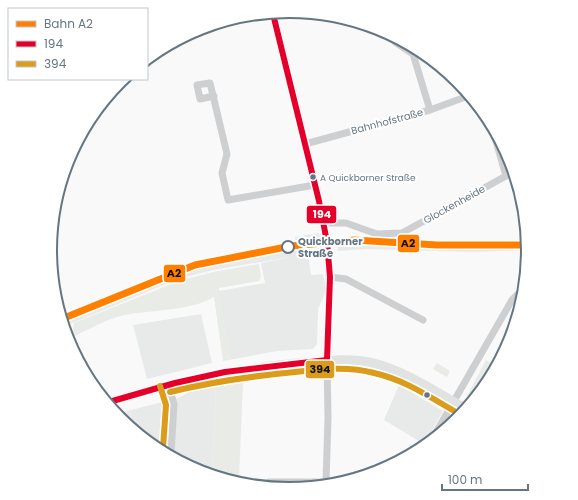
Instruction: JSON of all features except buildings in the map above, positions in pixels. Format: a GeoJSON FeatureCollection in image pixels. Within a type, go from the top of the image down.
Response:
{"type":"FeatureCollection","features":[{"type":"Feature","properties":{"kind":"street"},"geometry":{"type":"LineString","coordinates":[[274,18],[324,223],[330,277],[327,360],[328,418],[326,479]]}},
{"type":"Feature","properties":{"kind":"street"},"geometry":{"type":"LineString","coordinates":[[413,54],[430,110]]}},
{"type":"Feature","properties":{"kind":"street"},"geometry":{"type":"LineString","coordinates":[[214,96],[226,154],[222,173],[228,200],[315,184]]}},
{"type":"Feature","properties":{"kind":"street","name":"Bahnhofstraße"},"geometry":{"type":"LineString","coordinates":[[305,144],[430,110],[464,98]]}},
{"type":"Feature","properties":{"kind":"street","name":"Glockenheide"},"geometry":{"type":"LineString","coordinates":[[324,223],[346,223],[377,234],[402,233],[509,174]]}},
{"type":"Feature","properties":{"kind":"street"},"geometry":{"type":"LineString","coordinates":[[330,277],[346,279],[423,320]]}},
{"type":"Feature","properties":{"kind":"street"},"geometry":{"type":"LineString","coordinates":[[441,425],[512,300],[517,295]]}},
{"type":"Feature","properties":{"kind":"street"},"geometry":{"type":"LineString","coordinates":[[113,401],[168,384],[242,369],[327,360],[354,360],[387,368],[408,377],[461,406]]}},
{"type":"Feature","properties":{"kind":"street"},"geometry":{"type":"LineString","coordinates":[[168,384],[174,404],[171,450]]}},
{"type":"Feature","properties":{"kind":"shaded area"},"geometry":{"type":"Polygon","coordinates":[[[319,233],[322,253],[308,255],[311,275],[323,274],[326,288],[318,309],[317,344],[313,349],[277,351],[229,360],[219,291],[265,283],[261,263],[291,257],[213,270],[178,279],[69,324],[66,315],[190,264],[207,259],[296,243],[295,237],[319,233]]]}},
{"type":"Feature","properties":{"kind":"shaded area"},"geometry":{"type":"Polygon","coordinates":[[[351,237],[436,242],[521,242],[521,250],[472,252],[366,249],[338,251],[336,238],[351,237]]]}},
{"type":"Feature","properties":{"kind":"shaded area"},"geometry":{"type":"Polygon","coordinates":[[[259,264],[261,277],[259,281],[219,288],[229,360],[223,361],[214,297],[205,302],[183,308],[135,313],[116,317],[74,336],[72,332],[74,323],[179,281],[213,272],[259,264]]]}},
{"type":"Feature","properties":{"kind":"shaded area"},"geometry":{"type":"Polygon","coordinates":[[[201,314],[212,363],[147,379],[133,325],[201,314]]]}},
{"type":"Feature","properties":{"kind":"shaded area"},"geometry":{"type":"Polygon","coordinates":[[[486,360],[491,363],[482,379],[468,397],[467,396],[486,360]]]}},
{"type":"Feature","properties":{"kind":"shaded area"},"geometry":{"type":"Polygon","coordinates":[[[437,363],[450,371],[447,377],[433,369],[437,363]]]}},
{"type":"Feature","properties":{"kind":"shaded area"},"geometry":{"type":"Polygon","coordinates":[[[243,382],[239,477],[212,469],[216,387],[243,382]]]}},
{"type":"Feature","properties":{"kind":"shaded area"},"geometry":{"type":"Polygon","coordinates":[[[399,385],[443,411],[430,434],[420,442],[384,420],[399,385]]]}},
{"type":"Feature","properties":{"kind":"shaded area"},"geometry":{"type":"Polygon","coordinates":[[[216,387],[212,469],[173,451],[148,434],[130,419],[131,410],[179,398],[190,391],[216,387]]]}},
{"type":"Feature","properties":{"kind":"shaded area"},"geometry":{"type":"Polygon","coordinates":[[[131,410],[130,419],[125,414],[123,412],[131,410]]]}},
{"type":"Feature","properties":{"kind":"rail line","name":"A2"},"geometry":{"type":"LineString","coordinates":[[67,317],[195,265],[291,246],[354,240],[437,245],[521,245]]}},
{"type":"Feature","properties":{"kind":"transit line","name":"194"},"geometry":{"type":"LineString","coordinates":[[274,18],[319,201],[327,242],[330,277],[327,360]]}},
{"type":"Feature","properties":{"kind":"transit line","name":"194"},"geometry":{"type":"LineString","coordinates":[[113,401],[175,383],[225,372],[327,360]]}},
{"type":"Feature","properties":{"kind":"transit line","name":"394"},"geometry":{"type":"LineString","coordinates":[[170,392],[216,382],[264,375],[325,369],[354,369],[397,380],[455,412]]}},
{"type":"Feature","properties":{"kind":"transit line","name":"394"},"geometry":{"type":"LineString","coordinates":[[160,386],[166,405],[163,445]]}},
{"type":"Feature","properties":{"kind":"place","name":"A Quickborner Straße"},"geometry":{"type":"Point","coordinates":[313,177]}},
{"type":"Feature","properties":{"kind":"place","name":"Quickborner Straße"},"geometry":{"type":"Point","coordinates":[288,247]}}]}
